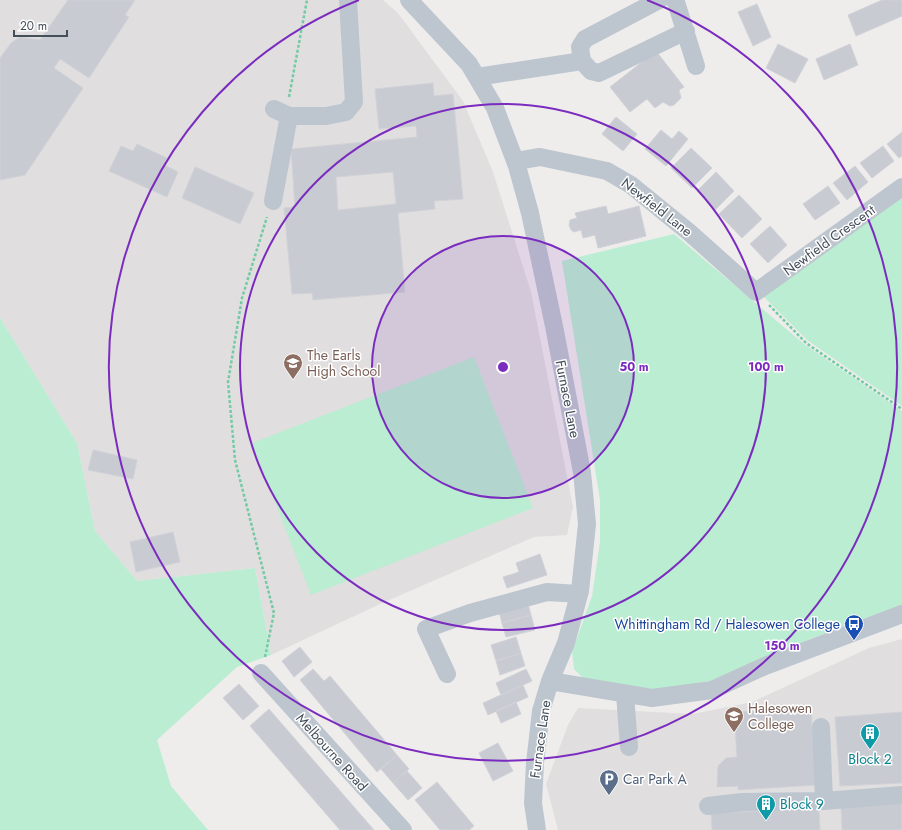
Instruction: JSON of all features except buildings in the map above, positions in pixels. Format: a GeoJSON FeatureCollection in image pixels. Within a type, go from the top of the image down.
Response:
{"type":"FeatureCollection","features":[{"type":"Feature","properties":{"kind":"street"},"geometry":{"type":"LineString","coordinates":[[272,201],[283,113],[326,116],[346,112],[354,102],[348,0]]}},
{"type":"Feature","properties":{"kind":"street","name":"Furnace Lane"},"geometry":{"type":"LineString","coordinates":[[409,0],[469,64],[495,108],[516,161],[530,213],[582,472],[587,524],[580,594],[566,643],[550,682],[541,711],[535,763],[533,804],[537,830]]}},
{"type":"Feature","properties":{"kind":"street"},"geometry":{"type":"LineString","coordinates":[[658,0],[585,39],[580,47],[582,61],[591,72],[599,73],[686,32]]}},
{"type":"Feature","properties":{"kind":"street"},"geometry":{"type":"LineString","coordinates":[[674,0],[676,2],[696,66]]}},
{"type":"Feature","properties":{"kind":"street"},"geometry":{"type":"LineString","coordinates":[[477,77],[582,61]]}},
{"type":"Feature","properties":{"kind":"street","name":"Newfield Lane"},"geometry":{"type":"LineString","coordinates":[[516,161],[540,157],[607,171],[631,185],[690,233],[756,292]]}},
{"type":"Feature","properties":{"kind":"street","name":"Newfield Crescent"},"geometry":{"type":"LineString","coordinates":[[756,292],[902,187]]}},
{"type":"Feature","properties":{"kind":"street"},"geometry":{"type":"LineString","coordinates":[[447,674],[426,629],[470,613],[547,592],[580,594]]}},
{"type":"Feature","properties":{"kind":"street"},"geometry":{"type":"LineString","coordinates":[[550,682],[652,698],[712,690],[765,666],[902,614]]}},
{"type":"Feature","properties":{"kind":"street","name":"Melbourne Road"},"geometry":{"type":"LineString","coordinates":[[261,673],[403,830]]}},
{"type":"Feature","properties":{"kind":"street"},"geometry":{"type":"LineString","coordinates":[[625,694],[629,747]]}},
{"type":"Feature","properties":{"kind":"street"},"geometry":{"type":"LineString","coordinates":[[821,727],[824,801]]}},
{"type":"Feature","properties":{"kind":"street"},"geometry":{"type":"LineString","coordinates":[[708,806],[742,802],[824,801],[902,795]]}},
{"type":"Feature","properties":{"kind":"path"},"geometry":{"type":"LineString","coordinates":[[283,113],[307,0]]}},
{"type":"Feature","properties":{"kind":"path"},"geometry":{"type":"LineString","coordinates":[[261,673],[274,613],[235,460],[228,382],[242,298],[272,201]]}},
{"type":"Feature","properties":{"kind":"path"},"geometry":{"type":"LineString","coordinates":[[756,292],[806,342],[902,409]]}},
{"type":"Feature","properties":{"kind":"shaded area","name":"The Earls High School"},"geometry":{"type":"Polygon","coordinates":[[[0,0],[383,0],[398,13],[463,101],[493,172],[531,292],[573,507],[567,535],[534,537],[380,604],[271,655],[255,568],[137,581],[95,531],[77,443],[0,318],[0,0]]]}},
{"type":"Feature","properties":{"kind":"shaded area","name":"Halesowen College"},"geometry":{"type":"Polygon","coordinates":[[[902,639],[902,830],[558,830],[546,784],[568,725],[578,708],[693,714],[752,702],[869,648],[902,639]]]}},
{"type":"Feature","properties":{"kind":"green space"},"geometry":{"type":"Polygon","coordinates":[[[902,196],[902,406],[807,340],[762,295],[902,196]]]}},
{"type":"Feature","properties":{"kind":"green space"},"geometry":{"type":"Polygon","coordinates":[[[674,234],[804,344],[902,411],[902,605],[810,639],[710,681],[650,691],[585,680],[574,669],[572,652],[592,596],[600,542],[600,500],[562,261],[674,234]]]}},
{"type":"Feature","properties":{"kind":"green space"},"geometry":{"type":"Polygon","coordinates":[[[0,318],[77,443],[95,531],[137,581],[255,568],[271,655],[237,667],[157,740],[171,786],[208,830],[0,830],[0,318]]]}},
{"type":"Feature","properties":{"kind":"green space"},"geometry":{"type":"Polygon","coordinates":[[[474,357],[533,508],[311,595],[252,443],[474,357]]]}},
{"type":"Feature","properties":{"kind":"place","name":"The Earls High School"},"geometry":{"type":"Point","coordinates":[293,380]}},
{"type":"Feature","properties":{"kind":"place","name":"Whittingham Rd / Halesowen College"},"geometry":{"type":"Point","coordinates":[854,641]}},
{"type":"Feature","properties":{"kind":"place","name":"Halesowen College"},"geometry":{"type":"Point","coordinates":[734,733]}},
{"type":"Feature","properties":{"kind":"place","name":"Block 2"},"geometry":{"type":"Point","coordinates":[870,750]}},
{"type":"Feature","properties":{"kind":"place","name":"Car Park A"},"geometry":{"type":"Point","coordinates":[609,796]}},
{"type":"Feature","properties":{"kind":"place","name":"Block 9"},"geometry":{"type":"Point","coordinates":[766,821]}}]}
